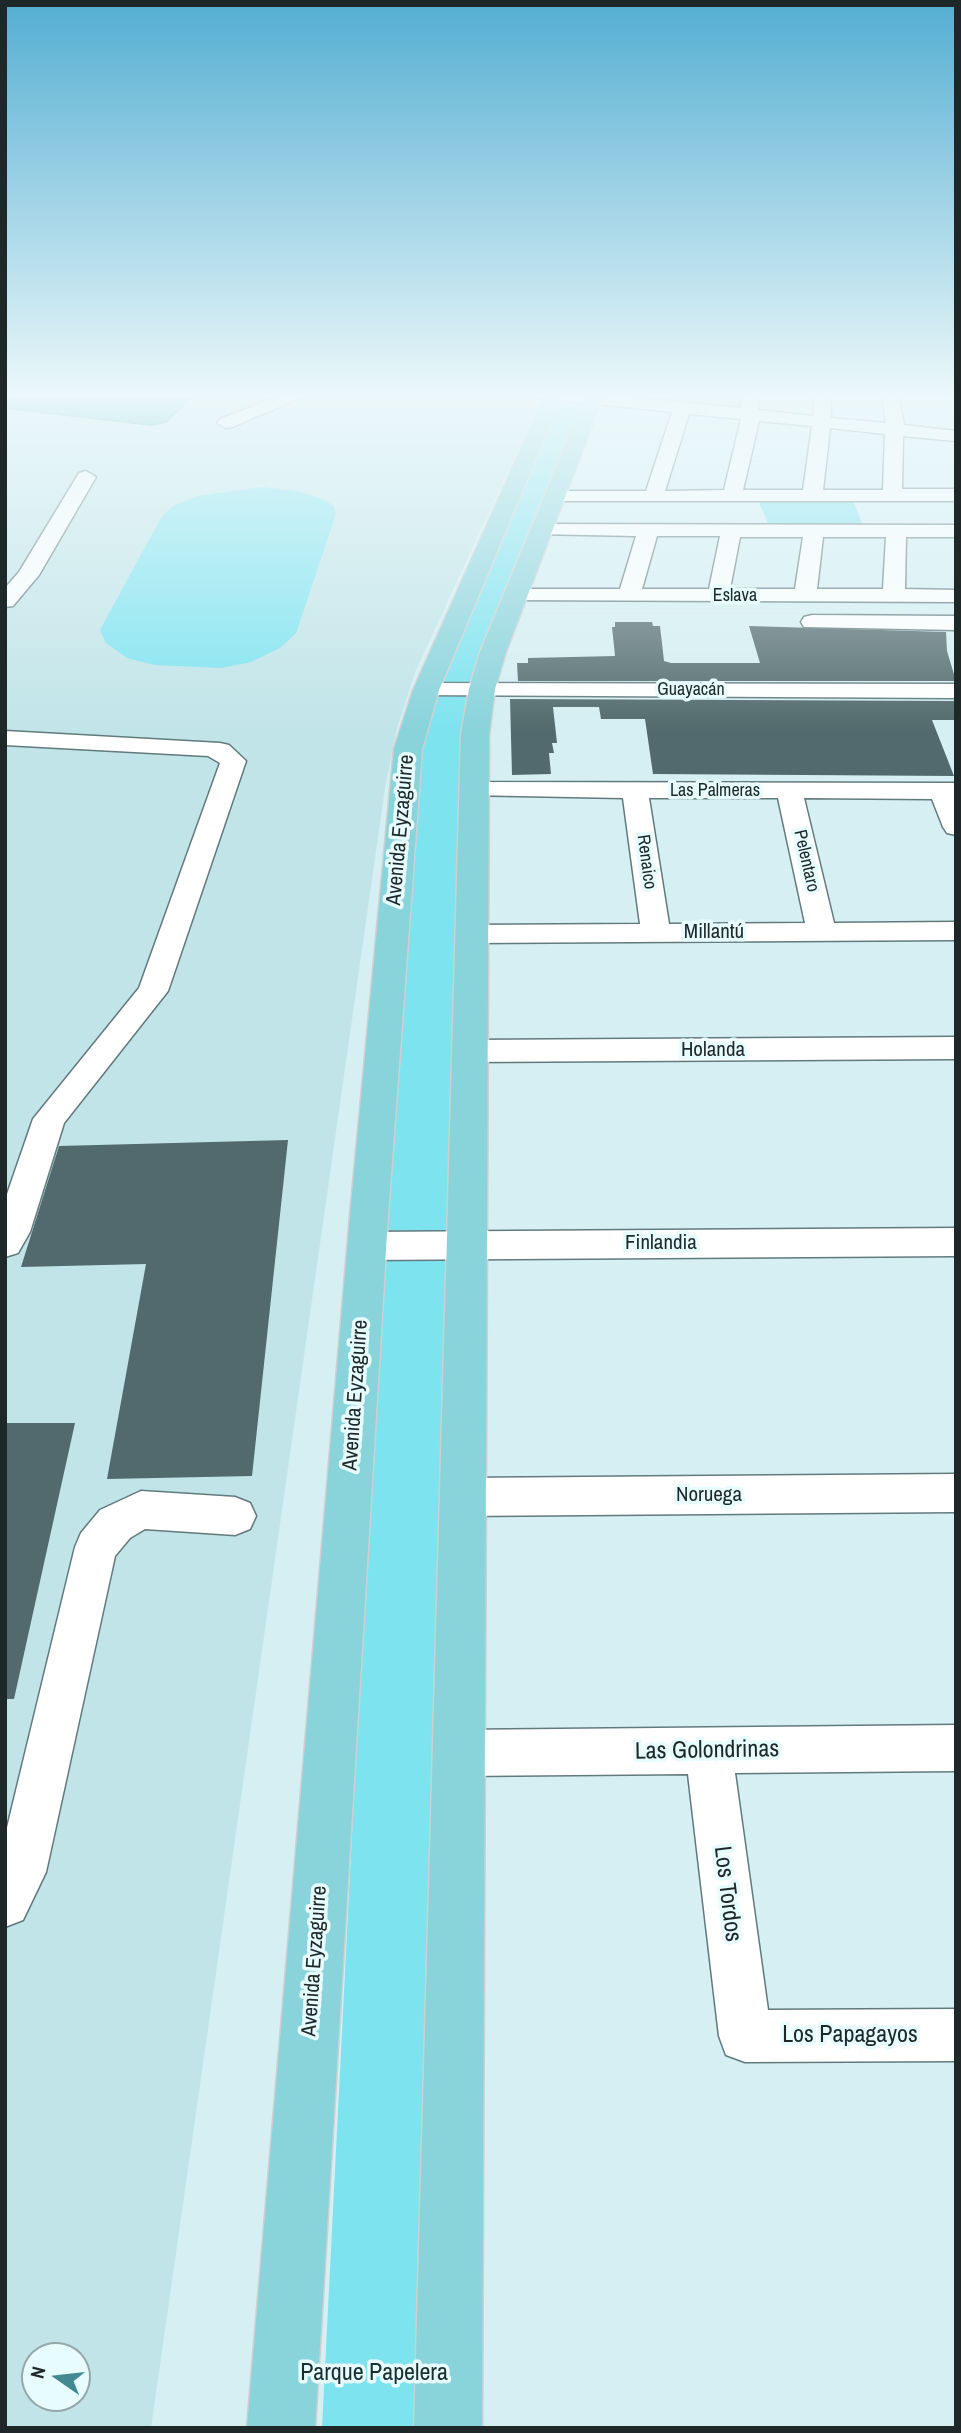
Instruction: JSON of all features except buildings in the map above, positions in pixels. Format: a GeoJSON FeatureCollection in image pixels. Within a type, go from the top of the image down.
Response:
{"type":"FeatureCollection","features":[{"type":"Feature","properties":{"kind":"main road","name":"Avenida Eyzaguirre"},"geometry":{"type":"LineString","coordinates":[[281,2428],[367,1246],[408,749],[426,690],[513,506]]}},
{"type":"Feature","properties":{"kind":"main road"},"geometry":{"type":"LineString","coordinates":[[448,2428],[475,734],[482,689],[551,506]]}},
{"type":"Feature","properties":{"kind":"street"},"geometry":{"type":"LineString","coordinates":[[5,601],[27,575],[69,506]]}},
{"type":"Feature","properties":{"kind":"street"},"geometry":{"type":"LineString","coordinates":[[541,530],[956,531]]}},
{"type":"Feature","properties":{"kind":"street"},"geometry":{"type":"LineString","coordinates":[[629,596],[648,531]]}},
{"type":"Feature","properties":{"kind":"street"},"geometry":{"type":"LineString","coordinates":[[718,596],[731,531]]}},
{"type":"Feature","properties":{"kind":"street"},"geometry":{"type":"LineString","coordinates":[[805,596],[814,531]]}},
{"type":"Feature","properties":{"kind":"street"},"geometry":{"type":"LineString","coordinates":[[894,596],[896,531]]}},
{"type":"Feature","properties":{"kind":"street","name":"Eslava"},"geometry":{"type":"LineString","coordinates":[[515,596],[956,597]]}},
{"type":"Feature","properties":{"kind":"street"},"geometry":{"type":"LineString","coordinates":[[812,622],[956,623]]}},
{"type":"Feature","properties":{"kind":"street","name":"Guayacán"},"geometry":{"type":"LineString","coordinates":[[426,690],[956,691]]}},
{"type":"Feature","properties":{"kind":"street"},"geometry":{"type":"LineString","coordinates":[[5,738],[208,748],[220,750],[233,761],[153,990],[49,1119],[12,1231],[5,1243]]}},
{"type":"Feature","properties":{"kind":"street","name":"Las Palmeras"},"geometry":{"type":"LineString","coordinates":[[475,790],[949,791]]}},
{"type":"Feature","properties":{"kind":"street","name":"Renaico"},"geometry":{"type":"LineString","coordinates":[[635,790],[656,933]]}},
{"type":"Feature","properties":{"kind":"street","name":"Pelentaro"},"geometry":{"type":"LineString","coordinates":[[789,791],[822,932]]}},
{"type":"Feature","properties":{"kind":"street"},"geometry":{"type":"LineString","coordinates":[[949,791],[956,827]]}},
{"type":"Feature","properties":{"kind":"street","name":"Millantú"},"geometry":{"type":"LineString","coordinates":[[472,934],[956,931]]}},
{"type":"Feature","properties":{"kind":"street","name":"Holanda"},"geometry":{"type":"LineString","coordinates":[[470,1051],[956,1048]]}},
{"type":"Feature","properties":{"kind":"street","name":"Finlandia"},"geometry":{"type":"LineString","coordinates":[[367,1246],[956,1242]]}},
{"type":"Feature","properties":{"kind":"street","name":"Noruega"},"geometry":{"type":"LineString","coordinates":[[463,1497],[956,1493]]}},
{"type":"Feature","properties":{"kind":"street"},"geometry":{"type":"LineString","coordinates":[[5,1902],[21,1872],[96,1547],[115,1524],[141,1510],[235,1516]]}},
{"type":"Feature","properties":{"kind":"street","name":"Las Golondrinas"},"geometry":{"type":"LineString","coordinates":[[459,1753],[956,1748]]}},
{"type":"Feature","properties":{"kind":"street","name":"Los Tordos"},"geometry":{"type":"LineString","coordinates":[[709,1751],[744,2036]]}},
{"type":"Feature","properties":{"kind":"street","name":"Los Papagayos"},"geometry":{"type":"LineString","coordinates":[[744,2036],[956,2035]]}},
{"type":"Feature","properties":{"kind":"shaded area"},"geometry":{"type":"Polygon","coordinates":[[[5,506],[492,506],[416,670],[397,728],[385,788],[151,2428],[5,2428],[5,506]]]}},
{"type":"Feature","properties":{"kind":"green space"},"geometry":{"type":"Polygon","coordinates":[[[173,506],[334,506],[336,514],[296,633],[280,648],[251,662],[222,668],[155,665],[127,658],[106,643],[100,630],[162,516],[173,506]]]}},
{"type":"Feature","properties":{"kind":"green space","name":"Parque Papelera"},"geometry":{"type":"Polygon","coordinates":[[[514,506],[545,506],[479,673],[423,2428],[322,2428],[385,1179],[419,746],[432,705],[514,506]]]}},
{"type":"Feature","properties":{"kind":"green space"},"geometry":{"type":"Polygon","coordinates":[[[760,506],[855,506],[863,526],[769,526],[760,506]]]}}]}
